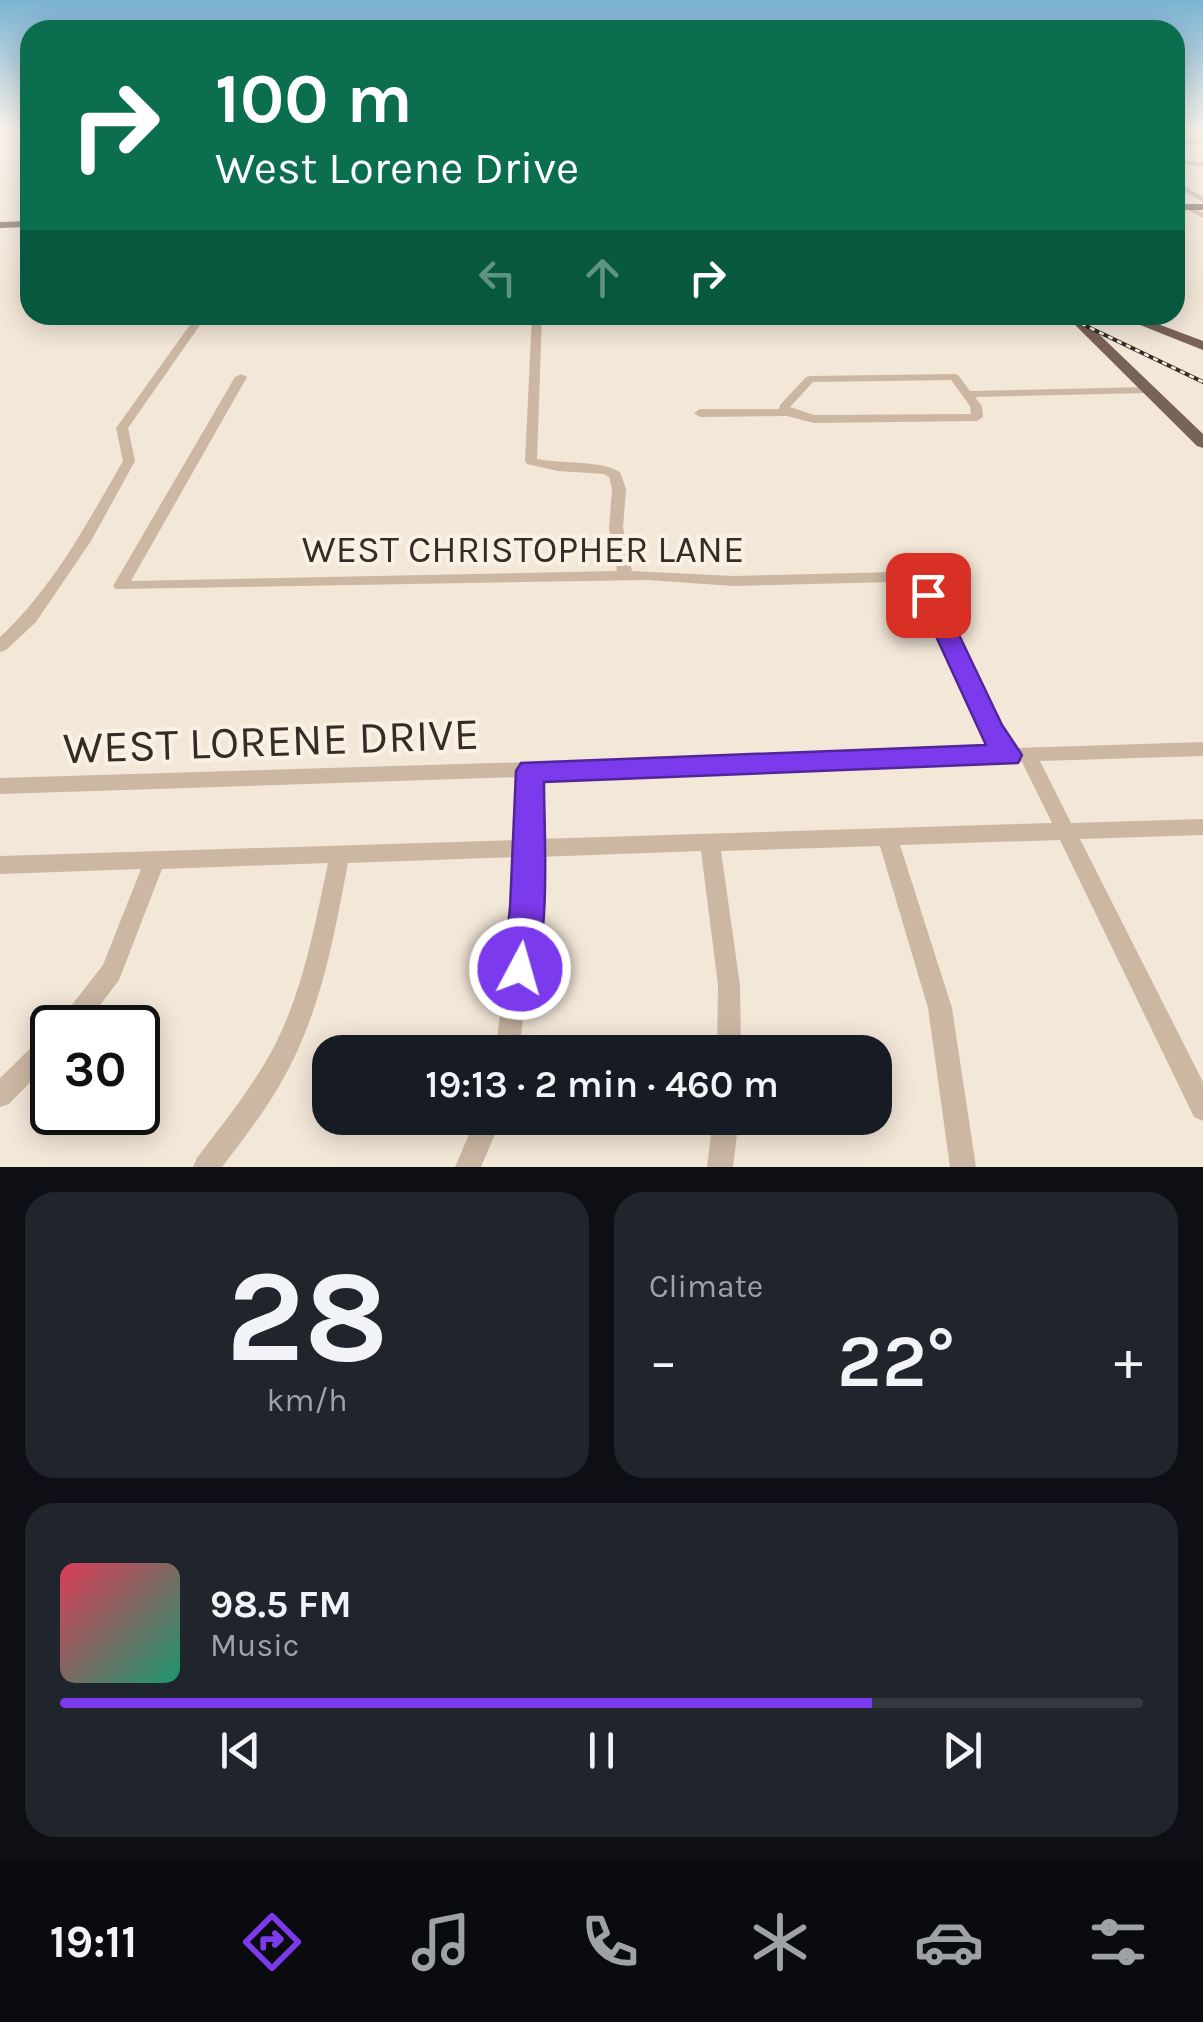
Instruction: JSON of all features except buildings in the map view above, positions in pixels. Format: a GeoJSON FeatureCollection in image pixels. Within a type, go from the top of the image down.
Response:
{"type":"FeatureCollection","features":[{"type":"Feature","properties":{"kind":"main road"},"geometry":{"type":"LineString","coordinates":[[1082,325],[1203,443]]}},
{"type":"Feature","properties":{"kind":"main road"},"geometry":{"type":"LineString","coordinates":[[1148,325],[1203,346]]}},
{"type":"Feature","properties":{"kind":"street"},"geometry":{"type":"LineString","coordinates":[[0,646],[30,618],[86,538],[107,496],[127,468],[122,428],[195,325]]}},
{"type":"Feature","properties":{"kind":"street"},"geometry":{"type":"LineString","coordinates":[[537,325],[531,460],[558,468],[607,470],[615,475],[619,490],[620,558],[625,575]]}},
{"type":"Feature","properties":{"kind":"street"},"geometry":{"type":"LineString","coordinates":[[700,413],[787,412],[814,419],[977,416],[976,406],[954,376],[815,378],[804,381],[784,406],[787,412]]}},
{"type":"Feature","properties":{"kind":"street","name":"WEST CHRISTOPHER LANE"},"geometry":{"type":"LineString","coordinates":[[241,378],[121,586],[625,575],[734,581],[896,577],[922,588],[934,602],[991,730],[1017,754]]}},
{"type":"Feature","properties":{"kind":"street"},"geometry":{"type":"LineString","coordinates":[[968,394],[1148,390]]}},
{"type":"Feature","properties":{"kind":"street","name":"WEST LORENE DRIVE"},"geometry":{"type":"LineString","coordinates":[[0,786],[1203,749]]}},
{"type":"Feature","properties":{"kind":"street"},"geometry":{"type":"LineString","coordinates":[[1017,754],[1065,831],[1192,1064],[1203,1108]]}},
{"type":"Feature","properties":{"kind":"street"},"geometry":{"type":"LineString","coordinates":[[510,1035],[524,938],[530,771]]}},
{"type":"Feature","properties":{"kind":"street"},"geometry":{"type":"LineString","coordinates":[[0,865],[1203,827]]}},
{"type":"Feature","properties":{"kind":"street"},"geometry":{"type":"LineString","coordinates":[[888,837],[940,1008],[962,1167]]}},
{"type":"Feature","properties":{"kind":"street"},"geometry":{"type":"LineString","coordinates":[[710,842],[729,985],[729,1035]]}},
{"type":"Feature","properties":{"kind":"street"},"geometry":{"type":"LineString","coordinates":[[206,1167],[268,1084],[286,1051],[313,974],[340,854]]}},
{"type":"Feature","properties":{"kind":"street"},"geometry":{"type":"LineString","coordinates":[[86,1005],[111,972],[155,860]]}},
{"type":"Feature","properties":{"kind":"street"},"geometry":{"type":"LineString","coordinates":[[0,1095],[30,1065]]}},
{"type":"Feature","properties":{"kind":"street"},"geometry":{"type":"LineString","coordinates":[[468,1167],[482,1135]]}},
{"type":"Feature","properties":{"kind":"street"},"geometry":{"type":"LineString","coordinates":[[720,1167],[724,1135]]}},
{"type":"Feature","properties":{"kind":"railway"},"geometry":{"type":"LineString","coordinates":[[1084,325],[1203,382]]}},
{"type":"Feature","properties":{"kind":"route"},"geometry":{"type":"LineString","coordinates":[[520,969],[530,771],[1008,755],[991,730],[928,595]]}}]}
